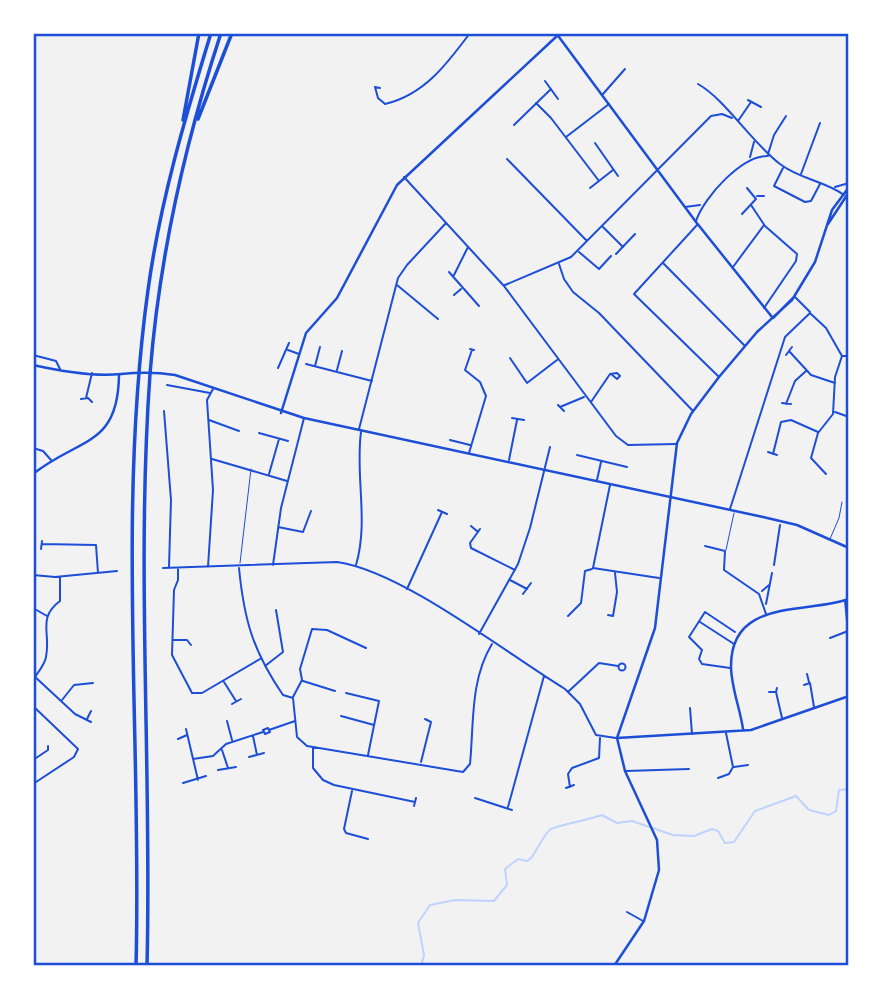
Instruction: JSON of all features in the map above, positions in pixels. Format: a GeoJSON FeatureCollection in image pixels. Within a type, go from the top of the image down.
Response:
{"type":"FeatureCollection","features":[{"type":"Feature","properties":{"kind":"highway"},"geometry":{"type":"LineString","coordinates":[[182,129],[199,33]]}},
{"type":"Feature","properties":{"kind":"highway"},"geometry":{"type":"LineString","coordinates":[[136,966],[139,828],[133,526],[137,405],[148,290],[168,182],[211,33]]}},
{"type":"Feature","properties":{"kind":"highway"},"geometry":{"type":"LineString","coordinates":[[148,966],[150,820],[145,540],[150,374],[174,206],[221,33]]}},
{"type":"Feature","properties":{"kind":"highway"},"geometry":{"type":"LineString","coordinates":[[195,125],[232,33]]}},
{"type":"Feature","properties":{"kind":"main road"},"geometry":{"type":"LineString","coordinates":[[281,413],[306,333],[337,298],[387,201],[404,177],[556,35],[657,171],[772,318]]}},
{"type":"Feature","properties":{"kind":"main road"},"geometry":{"type":"LineString","coordinates":[[614,966],[644,921],[659,870],[659,846],[648,816],[625,771],[617,738],[654,628],[677,443],[693,411],[719,377],[745,346],[794,297],[815,262],[826,228],[849,187]]}},
{"type":"Feature","properties":{"kind":"main road"},"geometry":{"type":"LineString","coordinates":[[33,365],[119,375],[130,372],[158,372],[214,388],[281,413],[789,523],[849,548]]}},
{"type":"Feature","properties":{"kind":"main road"},"geometry":{"type":"LineString","coordinates":[[33,474],[51,460],[94,438],[105,428],[117,405],[119,375]]}},
{"type":"Feature","properties":{"kind":"main road"},"geometry":{"type":"LineString","coordinates":[[743,729],[731,668],[735,645],[752,622],[766,614],[847,599]]}},
{"type":"Feature","properties":{"kind":"main road"},"geometry":{"type":"LineString","coordinates":[[617,738],[751,730],[849,696]]}},
{"type":"Feature","properties":{"kind":"street"},"geometry":{"type":"LineString","coordinates":[[380,88],[375,87],[376,93],[385,104],[401,101],[442,72],[470,33]]}},
{"type":"Feature","properties":{"kind":"street"},"geometry":{"type":"LineString","coordinates":[[602,95],[625,69]]}},
{"type":"Feature","properties":{"kind":"street"},"geometry":{"type":"LineString","coordinates":[[545,80],[558,99]]}},
{"type":"Feature","properties":{"kind":"street"},"geometry":{"type":"LineString","coordinates":[[698,84],[721,104],[754,141],[784,167],[834,188],[844,195]]}},
{"type":"Feature","properties":{"kind":"street"},"geometry":{"type":"LineString","coordinates":[[514,125],[551,89]]}},
{"type":"Feature","properties":{"kind":"street"},"geometry":{"type":"LineString","coordinates":[[737,122],[750,101],[761,107]]}},
{"type":"Feature","properties":{"kind":"street"},"geometry":{"type":"LineString","coordinates":[[536,103],[599,181]]}},
{"type":"Feature","properties":{"kind":"street"},"geometry":{"type":"LineString","coordinates":[[565,138],[609,104]]}},
{"type":"Feature","properties":{"kind":"street"},"geometry":{"type":"LineString","coordinates":[[504,286],[559,264],[578,251],[717,114],[721,104]]}},
{"type":"Feature","properties":{"kind":"street"},"geometry":{"type":"LineString","coordinates":[[717,114],[732,118]]}},
{"type":"Feature","properties":{"kind":"street"},"geometry":{"type":"LineString","coordinates":[[769,155],[785,117],[788,122]]}},
{"type":"Feature","properties":{"kind":"street"},"geometry":{"type":"LineString","coordinates":[[801,175],[820,123]]}},
{"type":"Feature","properties":{"kind":"street"},"geometry":{"type":"LineString","coordinates":[[719,377],[634,294],[697,223],[701,205],[750,158],[754,141]]}},
{"type":"Feature","properties":{"kind":"street"},"geometry":{"type":"LineString","coordinates":[[595,143],[618,176]]}},
{"type":"Feature","properties":{"kind":"street"},"geometry":{"type":"LineString","coordinates":[[750,158],[769,155]]}},
{"type":"Feature","properties":{"kind":"street"},"geometry":{"type":"LineString","coordinates":[[507,159],[588,242]]}},
{"type":"Feature","properties":{"kind":"street"},"geometry":{"type":"LineString","coordinates":[[784,167],[774,186],[804,202],[811,201],[820,183]]}},
{"type":"Feature","properties":{"kind":"street"},"geometry":{"type":"LineString","coordinates":[[590,188],[613,170]]}},
{"type":"Feature","properties":{"kind":"street"},"geometry":{"type":"LineString","coordinates":[[404,177],[504,286],[557,360],[625,443],[677,443]]}},
{"type":"Feature","properties":{"kind":"street"},"geometry":{"type":"LineString","coordinates":[[834,188],[849,187]]}},
{"type":"Feature","properties":{"kind":"street"},"geometry":{"type":"LineString","coordinates":[[747,188],[756,197]]}},
{"type":"Feature","properties":{"kind":"street"},"geometry":{"type":"LineString","coordinates":[[742,214],[756,197],[761,194],[764,196]]}},
{"type":"Feature","properties":{"kind":"street"},"geometry":{"type":"LineString","coordinates":[[685,207],[701,205]]}},
{"type":"Feature","properties":{"kind":"street"},"geometry":{"type":"LineString","coordinates":[[751,205],[764,225],[793,247],[797,257],[763,308]]}},
{"type":"Feature","properties":{"kind":"street"},"geometry":{"type":"LineString","coordinates":[[355,567],[363,506],[358,457],[360,431],[396,284],[407,265],[446,222]]}},
{"type":"Feature","properties":{"kind":"street"},"geometry":{"type":"LineString","coordinates":[[732,268],[764,225]]}},
{"type":"Feature","properties":{"kind":"street"},"geometry":{"type":"LineString","coordinates":[[603,227],[623,247]]}},
{"type":"Feature","properties":{"kind":"street"},"geometry":{"type":"LineString","coordinates":[[616,254],[635,234]]}},
{"type":"Feature","properties":{"kind":"street"},"geometry":{"type":"LineString","coordinates":[[453,276],[468,246]]}},
{"type":"Feature","properties":{"kind":"street"},"geometry":{"type":"LineString","coordinates":[[578,251],[599,269]]}},
{"type":"Feature","properties":{"kind":"street"},"geometry":{"type":"LineString","coordinates":[[595,273],[611,256]]}},
{"type":"Feature","properties":{"kind":"street"},"geometry":{"type":"LineString","coordinates":[[663,262],[745,346]]}},
{"type":"Feature","properties":{"kind":"street"},"geometry":{"type":"LineString","coordinates":[[559,264],[564,279],[573,292],[599,313],[693,411]]}},
{"type":"Feature","properties":{"kind":"street"},"geometry":{"type":"LineString","coordinates":[[449,272],[479,306]]}},
{"type":"Feature","properties":{"kind":"street"},"geometry":{"type":"LineString","coordinates":[[396,284],[438,319]]}},
{"type":"Feature","properties":{"kind":"street"},"geometry":{"type":"LineString","coordinates":[[454,295],[462,288]]}},
{"type":"Feature","properties":{"kind":"street"},"geometry":{"type":"LineString","coordinates":[[794,297],[806,305],[810,313],[826,328],[842,356],[835,383],[834,411],[819,432],[811,458],[826,474]]}},
{"type":"Feature","properties":{"kind":"street"},"geometry":{"type":"LineString","coordinates":[[732,510],[784,339],[810,313]]}},
{"type":"Feature","properties":{"kind":"street"},"geometry":{"type":"LineString","coordinates":[[278,368],[289,343]]}},
{"type":"Feature","properties":{"kind":"street"},"geometry":{"type":"LineString","coordinates":[[315,366],[320,347]]}},
{"type":"Feature","properties":{"kind":"street"},"geometry":{"type":"LineString","coordinates":[[792,347],[788,353],[816,379],[835,383]]}},
{"type":"Feature","properties":{"kind":"street"},"geometry":{"type":"LineString","coordinates":[[286,349],[299,354]]}},
{"type":"Feature","properties":{"kind":"street"},"geometry":{"type":"LineString","coordinates":[[469,454],[486,396],[480,382],[465,370],[472,349]]}},
{"type":"Feature","properties":{"kind":"street"},"geometry":{"type":"LineString","coordinates":[[337,372],[342,351]]}},
{"type":"Feature","properties":{"kind":"street"},"geometry":{"type":"LineString","coordinates":[[33,355],[57,361],[60,370]]}},
{"type":"Feature","properties":{"kind":"street"},"geometry":{"type":"LineString","coordinates":[[842,356],[849,356]]}},
{"type":"Feature","properties":{"kind":"street"},"geometry":{"type":"LineString","coordinates":[[510,358],[527,383],[557,360]]}},
{"type":"Feature","properties":{"kind":"street"},"geometry":{"type":"LineString","coordinates":[[306,364],[372,381]]}},
{"type":"Feature","properties":{"kind":"street"},"geometry":{"type":"LineString","coordinates":[[790,404],[784,403],[795,381],[806,370]]}},
{"type":"Feature","properties":{"kind":"street"},"geometry":{"type":"LineString","coordinates":[[86,398],[92,373]]}},
{"type":"Feature","properties":{"kind":"street"},"geometry":{"type":"LineString","coordinates":[[590,402],[611,374]]}},
{"type":"Feature","properties":{"kind":"street"},"geometry":{"type":"LineString","coordinates":[[167,386],[210,393]]}},
{"type":"Feature","properties":{"kind":"street"},"geometry":{"type":"LineString","coordinates":[[208,568],[213,498],[208,420],[210,393],[214,388]]}},
{"type":"Feature","properties":{"kind":"street"},"geometry":{"type":"LineString","coordinates":[[564,411],[559,406],[585,396]]}},
{"type":"Feature","properties":{"kind":"street"},"geometry":{"type":"LineString","coordinates":[[81,399],[86,398],[92,402]]}},
{"type":"Feature","properties":{"kind":"street"},"geometry":{"type":"LineString","coordinates":[[164,411],[171,500],[169,569]]}},
{"type":"Feature","properties":{"kind":"street"},"geometry":{"type":"LineString","coordinates":[[834,411],[849,417]]}},
{"type":"Feature","properties":{"kind":"street"},"geometry":{"type":"LineString","coordinates":[[273,566],[277,527],[304,418]]}},
{"type":"Feature","properties":{"kind":"street"},"geometry":{"type":"LineString","coordinates":[[512,418],[524,420]]}},
{"type":"Feature","properties":{"kind":"street"},"geometry":{"type":"LineString","coordinates":[[208,420],[239,432]]}},
{"type":"Feature","properties":{"kind":"street"},"geometry":{"type":"LineString","coordinates":[[509,462],[517,420]]}},
{"type":"Feature","properties":{"kind":"street"},"geometry":{"type":"LineString","coordinates":[[768,452],[775,455],[781,422],[791,421],[819,432]]}},
{"type":"Feature","properties":{"kind":"street"},"geometry":{"type":"LineString","coordinates":[[259,433],[288,441]]}},
{"type":"Feature","properties":{"kind":"street"},"geometry":{"type":"LineString","coordinates":[[269,475],[279,439]]}},
{"type":"Feature","properties":{"kind":"street"},"geometry":{"type":"LineString","coordinates":[[450,440],[472,445]]}},
{"type":"Feature","properties":{"kind":"street"},"geometry":{"type":"LineString","coordinates":[[479,634],[515,570],[530,528],[550,447]]}},
{"type":"Feature","properties":{"kind":"street"},"geometry":{"type":"LineString","coordinates":[[33,448],[43,451],[51,460]]}},
{"type":"Feature","properties":{"kind":"street"},"geometry":{"type":"LineString","coordinates":[[577,455],[627,467]]}},
{"type":"Feature","properties":{"kind":"street"},"geometry":{"type":"LineString","coordinates":[[211,459],[288,481]]}},
{"type":"Feature","properties":{"kind":"street"},"geometry":{"type":"LineString","coordinates":[[597,481],[601,461]]}},
{"type":"Feature","properties":{"kind":"street"},"geometry":{"type":"LineString","coordinates":[[593,568],[610,484]]}},
{"type":"Feature","properties":{"kind":"street"},"geometry":{"type":"LineString","coordinates":[[438,510],[447,513]]}},
{"type":"Feature","properties":{"kind":"street"},"geometry":{"type":"LineString","coordinates":[[277,527],[303,531],[311,511]]}},
{"type":"Feature","properties":{"kind":"street"},"geometry":{"type":"LineString","coordinates":[[407,589],[442,512]]}},
{"type":"Feature","properties":{"kind":"street"},"geometry":{"type":"LineString","coordinates":[[774,565],[780,525]]}},
{"type":"Feature","properties":{"kind":"street"},"geometry":{"type":"LineString","coordinates":[[471,526],[479,531],[470,543],[471,548],[515,570]]}},
{"type":"Feature","properties":{"kind":"street"},"geometry":{"type":"LineString","coordinates":[[41,549],[42,543],[96,545],[98,573]]}},
{"type":"Feature","properties":{"kind":"street"},"geometry":{"type":"LineString","coordinates":[[705,547],[725,551],[723,570],[759,594],[766,614]]}},
{"type":"Feature","properties":{"kind":"street"},"geometry":{"type":"LineString","coordinates":[[163,568],[239,568],[337,562],[355,567],[407,589],[569,691],[580,704],[596,735],[600,738],[617,738]]}},
{"type":"Feature","properties":{"kind":"street"},"geometry":{"type":"LineString","coordinates":[[239,568],[243,610],[261,658],[282,695],[293,698]]}},
{"type":"Feature","properties":{"kind":"street"},"geometry":{"type":"LineString","coordinates":[[568,616],[581,603],[585,572],[593,568],[662,579]]}},
{"type":"Feature","properties":{"kind":"street"},"geometry":{"type":"LineString","coordinates":[[178,569],[174,590],[174,661],[192,693],[198,695],[261,658]]}},
{"type":"Feature","properties":{"kind":"street"},"geometry":{"type":"LineString","coordinates":[[33,575],[60,577],[117,571]]}},
{"type":"Feature","properties":{"kind":"street"},"geometry":{"type":"LineString","coordinates":[[608,615],[613,616],[615,604],[615,572]]}},
{"type":"Feature","properties":{"kind":"street"},"geometry":{"type":"LineString","coordinates":[[766,604],[772,573]]}},
{"type":"Feature","properties":{"kind":"street"},"geometry":{"type":"LineString","coordinates":[[60,577],[60,601],[51,607],[47,616],[46,660],[34,676],[61,701],[91,722]]}},
{"type":"Feature","properties":{"kind":"street"},"geometry":{"type":"LineString","coordinates":[[510,580],[527,589]]}},
{"type":"Feature","properties":{"kind":"street"},"geometry":{"type":"LineString","coordinates":[[523,594],[531,583]]}},
{"type":"Feature","properties":{"kind":"street"},"geometry":{"type":"LineString","coordinates":[[762,591],[770,583]]}},
{"type":"Feature","properties":{"kind":"street"},"geometry":{"type":"LineString","coordinates":[[830,638],[848,631],[847,599]]}},
{"type":"Feature","properties":{"kind":"street"},"geometry":{"type":"LineString","coordinates":[[33,608],[47,616]]}},
{"type":"Feature","properties":{"kind":"street"},"geometry":{"type":"LineString","coordinates":[[265,666],[283,652],[276,610]]}},
{"type":"Feature","properties":{"kind":"street"},"geometry":{"type":"LineString","coordinates":[[731,668],[713,668],[700,662],[702,650],[689,639],[705,612],[735,632]]}},
{"type":"Feature","properties":{"kind":"street"},"geometry":{"type":"LineString","coordinates":[[699,621],[735,645]]}},
{"type":"Feature","properties":{"kind":"street"},"geometry":{"type":"LineString","coordinates":[[366,648],[327,630],[312,629],[300,669],[302,680],[293,698],[299,740],[313,747],[455,772],[466,770],[470,760],[470,728],[480,669],[492,643]]}},
{"type":"Feature","properties":{"kind":"street"},"geometry":{"type":"LineString","coordinates":[[173,640],[187,640],[191,645]]}},
{"type":"Feature","properties":{"kind":"street"},"geometry":{"type":"LineString","coordinates":[[569,691],[599,663],[618,666]]}},
{"type":"Feature","properties":{"kind":"street"},"geometry":{"type":"LineString","coordinates":[[807,674],[815,708]]}},
{"type":"Feature","properties":{"kind":"street"},"geometry":{"type":"LineString","coordinates":[[508,807],[544,676]]}},
{"type":"Feature","properties":{"kind":"street"},"geometry":{"type":"LineString","coordinates":[[302,680],[335,691]]}},
{"type":"Feature","properties":{"kind":"street"},"geometry":{"type":"LineString","coordinates":[[223,681],[236,701]]}},
{"type":"Feature","properties":{"kind":"street"},"geometry":{"type":"LineString","coordinates":[[61,701],[74,685],[93,683]]}},
{"type":"Feature","properties":{"kind":"street"},"geometry":{"type":"LineString","coordinates":[[804,685],[810,683]]}},
{"type":"Feature","properties":{"kind":"street"},"geometry":{"type":"LineString","coordinates":[[777,688],[783,720]]}},
{"type":"Feature","properties":{"kind":"street"},"geometry":{"type":"LineString","coordinates":[[769,692],[776,692]]}},
{"type":"Feature","properties":{"kind":"street"},"geometry":{"type":"LineString","coordinates":[[346,693],[377,699],[379,704],[368,757]]}},
{"type":"Feature","properties":{"kind":"street"},"geometry":{"type":"LineString","coordinates":[[232,704],[241,698]]}},
{"type":"Feature","properties":{"kind":"street"},"geometry":{"type":"LineString","coordinates":[[33,706],[78,749],[74,757],[33,783]]}},
{"type":"Feature","properties":{"kind":"street"},"geometry":{"type":"LineString","coordinates":[[690,708],[692,734]]}},
{"type":"Feature","properties":{"kind":"street"},"geometry":{"type":"LineString","coordinates":[[86,720],[91,711]]}},
{"type":"Feature","properties":{"kind":"street"},"geometry":{"type":"LineString","coordinates":[[685,712],[690,712]]}},
{"type":"Feature","properties":{"kind":"street"},"geometry":{"type":"LineString","coordinates":[[341,716],[374,725]]}},
{"type":"Feature","properties":{"kind":"street"},"geometry":{"type":"LineString","coordinates":[[421,764],[431,722],[425,719]]}},
{"type":"Feature","properties":{"kind":"street"},"geometry":{"type":"LineString","coordinates":[[227,721],[233,741]]}},
{"type":"Feature","properties":{"kind":"street"},"geometry":{"type":"LineString","coordinates":[[193,759],[213,756],[233,741],[263,732],[267,734],[270,730],[295,721]]}},
{"type":"Feature","properties":{"kind":"street"},"geometry":{"type":"LineString","coordinates":[[186,729],[198,780]]}},
{"type":"Feature","properties":{"kind":"street"},"geometry":{"type":"LineString","coordinates":[[718,778],[729,774],[733,767],[726,733]]}},
{"type":"Feature","properties":{"kind":"street"},"geometry":{"type":"LineString","coordinates":[[178,739],[188,734]]}},
{"type":"Feature","properties":{"kind":"street"},"geometry":{"type":"LineString","coordinates":[[253,736],[257,755]]}},
{"type":"Feature","properties":{"kind":"street"},"geometry":{"type":"LineString","coordinates":[[566,788],[572,786],[568,777],[572,768],[599,758],[600,738]]}},
{"type":"Feature","properties":{"kind":"street"},"geometry":{"type":"LineString","coordinates":[[33,760],[48,750],[48,746]]}},
{"type":"Feature","properties":{"kind":"street"},"geometry":{"type":"LineString","coordinates":[[313,747],[313,768],[323,780],[415,804],[416,798]]}},
{"type":"Feature","properties":{"kind":"street"},"geometry":{"type":"LineString","coordinates":[[221,749],[228,768]]}},
{"type":"Feature","properties":{"kind":"street"},"geometry":{"type":"LineString","coordinates":[[249,757],[264,753]]}},
{"type":"Feature","properties":{"kind":"street"},"geometry":{"type":"LineString","coordinates":[[733,767],[748,765]]}},
{"type":"Feature","properties":{"kind":"street"},"geometry":{"type":"LineString","coordinates":[[218,770],[236,767]]}},
{"type":"Feature","properties":{"kind":"street"},"geometry":{"type":"LineString","coordinates":[[625,771],[689,769]]}},
{"type":"Feature","properties":{"kind":"street"},"geometry":{"type":"LineString","coordinates":[[183,783],[206,776]]}},
{"type":"Feature","properties":{"kind":"street"},"geometry":{"type":"LineString","coordinates":[[352,789],[344,828],[346,833],[368,839]]}},
{"type":"Feature","properties":{"kind":"street"},"geometry":{"type":"LineString","coordinates":[[475,798],[512,810]]}},
{"type":"Feature","properties":{"kind":"street"},"geometry":{"type":"LineString","coordinates":[[628,912],[644,921]]}},
{"type":"Feature","properties":{"kind":"lane"},"geometry":{"type":"LineString","coordinates":[[239,568],[251,469]]}},
{"type":"Feature","properties":{"kind":"lane"},"geometry":{"type":"LineString","coordinates":[[830,539],[842,502]]}},
{"type":"Feature","properties":{"kind":"lane"},"geometry":{"type":"LineString","coordinates":[[725,551],[732,510]]}},
{"type":"Feature","properties":{"kind":"waterway"},"geometry":{"type":"LineString","coordinates":[[421,966],[424,955],[418,923],[430,905],[455,900],[494,901],[507,885],[505,869],[518,859],[527,861],[531,858],[551,829],[602,815],[617,823],[632,821],[673,835],[694,836],[712,829],[718,831],[725,843],[734,842],[755,811],[796,796],[809,810],[829,815],[836,811],[839,790],[849,789]]}}]}
